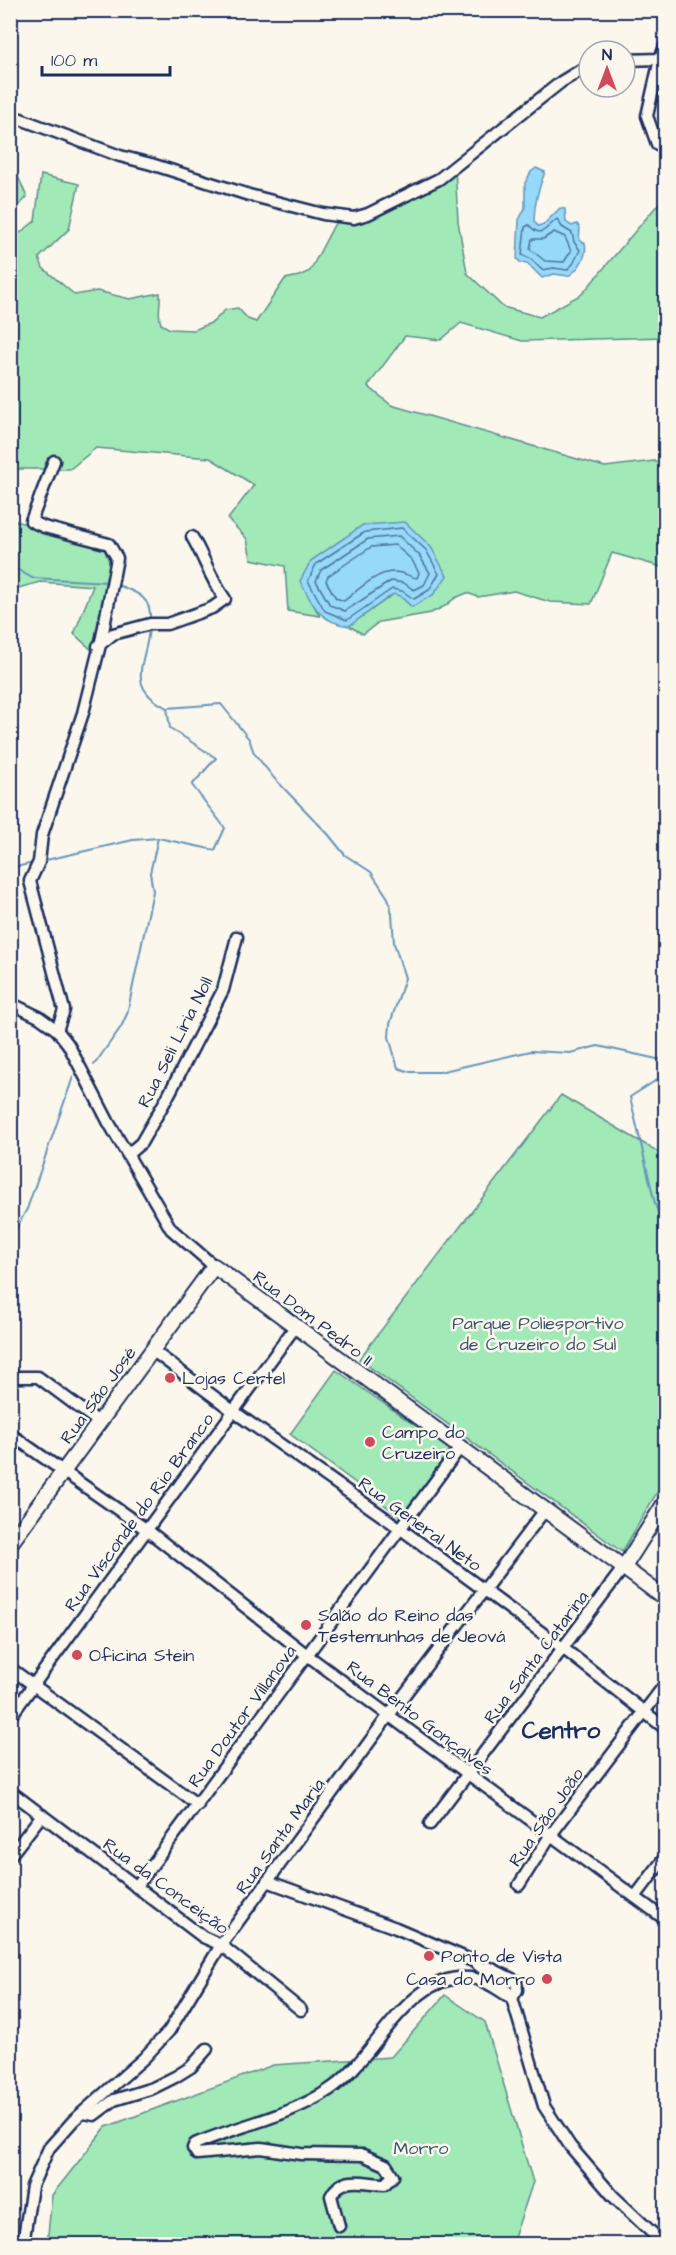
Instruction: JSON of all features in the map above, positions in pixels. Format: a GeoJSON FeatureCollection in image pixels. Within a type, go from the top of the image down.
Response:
{"type":"FeatureCollection","features":[{"type":"Feature","properties":{"kind":"main road","name":"Rua Dom Pedro II"},"geometry":{"type":"LineString","coordinates":[[214,1266],[459,1449],[666,1599]]}},
{"type":"Feature","properties":{"kind":"main road","name":"Rua São José"},"geometry":{"type":"LineString","coordinates":[[10,1544],[214,1266]]}},
{"type":"Feature","properties":{"kind":"main road"},"geometry":{"type":"LineString","coordinates":[[624,1567],[666,1501]]}},
{"type":"Feature","properties":{"kind":"street"},"geometry":{"type":"LineString","coordinates":[[657,144],[647,116],[660,59],[666,44]]}},
{"type":"Feature","properties":{"kind":"street"},"geometry":{"type":"LineString","coordinates":[[637,60],[660,59]]}},
{"type":"Feature","properties":{"kind":"street"},"geometry":{"type":"LineString","coordinates":[[10,115],[120,156],[270,201],[323,214],[354,218],[368,214],[439,179],[577,72]]}},
{"type":"Feature","properties":{"kind":"street"},"geometry":{"type":"LineString","coordinates":[[54,461],[32,521],[44,527],[110,544],[117,558],[102,637],[83,713],[42,835],[39,862],[30,880],[64,1010],[57,1030]]}},
{"type":"Feature","properties":{"kind":"street"},"geometry":{"type":"LineString","coordinates":[[98,647],[113,634],[150,624],[167,624],[212,608],[225,599],[192,537]]}},
{"type":"Feature","properties":{"kind":"street","name":"Rua Seli Liria Noll"},"geometry":{"type":"LineString","coordinates":[[128,1154],[141,1143],[223,990],[237,937]]}},
{"type":"Feature","properties":{"kind":"street","name":"Rua Dom Pedro II"},"geometry":{"type":"LineString","coordinates":[[10,1003],[39,1017],[57,1030],[68,1044],[109,1123],[171,1229],[214,1266]]}},
{"type":"Feature","properties":{"kind":"street","name":"Rua Visconde do Rio Branco"},"geometry":{"type":"LineString","coordinates":[[10,1717],[295,1327]]}},
{"type":"Feature","properties":{"kind":"street","name":"Rua General Neto"},"geometry":{"type":"LineString","coordinates":[[152,1350],[564,1649],[666,1729]]}},
{"type":"Feature","properties":{"kind":"street"},"geometry":{"type":"LineString","coordinates":[[10,1377],[38,1377],[100,1423]]}},
{"type":"Feature","properties":{"kind":"street"},"geometry":{"type":"LineString","coordinates":[[10,1452],[15,1437]]}},
{"type":"Feature","properties":{"kind":"street","name":"Rua Bento Gonçalves"},"geometry":{"type":"LineString","coordinates":[[15,1437],[147,1530],[308,1655],[666,1920]]}},
{"type":"Feature","properties":{"kind":"street","name":"Rua Doutor Villanova"},"geometry":{"type":"LineString","coordinates":[[136,1887],[459,1449]]}},
{"type":"Feature","properties":{"kind":"street","name":"Rua Santa Maria"},"geometry":{"type":"LineString","coordinates":[[23,2244],[32,2186],[49,2148],[73,2121],[144,2058],[169,2031],[221,1945],[267,1881],[545,1510]]}},
{"type":"Feature","properties":{"kind":"street","name":"Rua Santa Catarina"},"geometry":{"type":"LineString","coordinates":[[430,1824],[624,1567]]}},
{"type":"Feature","properties":{"kind":"street"},"geometry":{"type":"LineString","coordinates":[[10,1668],[198,1805]]}},
{"type":"Feature","properties":{"kind":"street","name":"Rua São João"},"geometry":{"type":"LineString","coordinates":[[519,1885],[550,1836],[666,1683]]}},
{"type":"Feature","properties":{"kind":"street","name":"Rua da Conceição"},"geometry":{"type":"LineString","coordinates":[[10,1791],[203,1936],[221,1945],[301,2010]]}},
{"type":"Feature","properties":{"kind":"street"},"geometry":{"type":"LineString","coordinates":[[10,1856],[42,1815]]}},
{"type":"Feature","properties":{"kind":"street"},"geometry":{"type":"LineString","coordinates":[[635,1897],[666,1856]]}},
{"type":"Feature","properties":{"kind":"street"},"geometry":{"type":"LineString","coordinates":[[267,1881],[396,1928],[492,1969],[516,1981],[517,1989],[512,1998]]}},
{"type":"Feature","properties":{"kind":"street"},"geometry":{"type":"LineString","coordinates":[[339,2226],[331,2196],[333,2191],[350,2182],[385,2184],[393,2176],[386,2165],[363,2156],[301,2154],[261,2148],[197,2154],[193,2148],[195,2144],[285,2113],[332,2088],[361,2061],[400,2012],[426,1989],[455,1979],[474,1979],[512,1998],[544,2106],[570,2146],[613,2196],[664,2244]]}},
{"type":"Feature","properties":{"kind":"street"},"geometry":{"type":"LineString","coordinates":[[84,2113],[94,2115],[114,2100],[153,2088],[176,2077],[191,2067],[207,2049]]}},
{"type":"Feature","properties":{"kind":"green space"},"geometry":{"type":"Polygon","coordinates":[[[11,160],[27,197],[14,211],[11,206],[11,160]]]}},
{"type":"Feature","properties":{"kind":"green space"},"geometry":{"type":"Polygon","coordinates":[[[455,167],[458,221],[467,273],[503,307],[540,317],[582,294],[665,196],[665,337],[522,341],[461,323],[441,340],[405,336],[368,386],[391,405],[605,467],[654,461],[665,466],[665,568],[612,553],[591,604],[550,602],[514,591],[478,597],[467,593],[431,613],[379,622],[363,634],[349,626],[394,594],[400,596],[412,607],[363,525],[311,561],[309,597],[320,616],[288,611],[285,566],[251,559],[247,539],[228,519],[254,485],[210,458],[96,448],[70,469],[11,469],[11,240],[35,221],[41,175],[79,184],[69,229],[39,258],[43,268],[75,295],[97,291],[130,299],[160,293],[161,324],[170,329],[194,330],[213,322],[225,310],[238,308],[248,319],[256,322],[285,279],[310,271],[334,225],[341,218],[354,218],[455,167]]]}},
{"type":"Feature","properties":{"kind":"green space"},"geometry":{"type":"Polygon","coordinates":[[[10,519],[104,548],[111,567],[94,652],[74,634],[93,586],[40,582],[11,590],[10,519]]]}},
{"type":"Feature","properties":{"kind":"green space","name":"Parque Poliesportivo de Cruzeiro do Sul"},"geometry":{"type":"Polygon","coordinates":[[[561,1095],[665,1156],[665,1479],[622,1552],[359,1359],[561,1095]]]}},
{"type":"Feature","properties":{"kind":"green space","name":"Campo do Cruzeiro"},"geometry":{"type":"Polygon","coordinates":[[[336,1370],[450,1450],[401,1517],[290,1434],[336,1370]]]}},
{"type":"Feature","properties":{"kind":"green space","name":"Morro"},"geometry":{"type":"Polygon","coordinates":[[[445,1995],[485,2022],[533,2182],[512,2244],[47,2244],[52,2195],[106,2127],[273,2065],[391,2057],[445,1995]]]}},
{"type":"Feature","properties":{"kind":"water"},"geometry":{"type":"Polygon","coordinates":[[[536,168],[545,172],[537,196],[534,221],[538,226],[544,224],[560,208],[565,209],[566,222],[572,226],[577,224],[580,228],[579,240],[585,243],[582,262],[568,276],[554,274],[542,278],[527,263],[517,259],[519,220],[525,208],[525,183],[536,168]]]}},
{"type":"Feature","properties":{"kind":"water"},"geometry":{"type":"Polygon","coordinates":[[[405,522],[431,547],[447,576],[433,595],[412,607],[400,596],[393,594],[349,626],[331,621],[318,611],[300,581],[311,561],[363,525],[405,522]]]}},
{"type":"Feature","properties":{"kind":"waterway"},"geometry":{"type":"LineString","coordinates":[[10,565],[32,578],[109,582]]}},
{"type":"Feature","properties":{"kind":"waterway"},"geometry":{"type":"LineString","coordinates":[[115,584],[135,592],[145,600],[150,612],[150,620]]}},
{"type":"Feature","properties":{"kind":"waterway"},"geometry":{"type":"LineString","coordinates":[[149,629],[142,664],[142,683],[154,700],[167,708]]}},
{"type":"Feature","properties":{"kind":"waterway"},"geometry":{"type":"LineString","coordinates":[[42,861],[133,840],[158,838],[215,850],[225,828],[192,785],[216,758],[170,728],[167,708],[221,704],[249,739],[254,753],[274,778],[345,855],[371,872],[388,898],[392,914],[394,943],[405,978],[390,1024],[389,1037],[398,1068],[410,1072],[439,1072],[531,1051],[570,1053],[598,1046],[666,1061]]}},
{"type":"Feature","properties":{"kind":"waterway"},"geometry":{"type":"LineString","coordinates":[[94,1065],[121,1027],[127,1014],[153,891],[150,873],[158,838]]}},
{"type":"Feature","properties":{"kind":"waterway"},"geometry":{"type":"LineString","coordinates":[[10,868],[34,863]]}},
{"type":"Feature","properties":{"kind":"waterway"},"geometry":{"type":"LineString","coordinates":[[666,1074],[630,1097],[655,1204],[666,1234]]}},
{"type":"Feature","properties":{"kind":"waterway"},"geometry":{"type":"LineString","coordinates":[[10,1240],[27,1209],[73,1077]]}},
{"type":"Feature","properties":{"kind":"place","name":"Lojas Certel"},"geometry":{"type":"Point","coordinates":[170,1378]}},
{"type":"Feature","properties":{"kind":"place","name":"Campo do Cruzeiro"},"geometry":{"type":"Point","coordinates":[370,1442]}},
{"type":"Feature","properties":{"kind":"place","name":"Salão do Reino das Testemunhas de Jeová"},"geometry":{"type":"Point","coordinates":[306,1625]}},
{"type":"Feature","properties":{"kind":"place","name":"Oficina Stein"},"geometry":{"type":"Point","coordinates":[77,1655]}},
{"type":"Feature","properties":{"kind":"place","name":"Ponto de Vista"},"geometry":{"type":"Point","coordinates":[429,1956]}},
{"type":"Feature","properties":{"kind":"place","name":"Casa do Morro"},"geometry":{"type":"Point","coordinates":[547,1979]}},
{"type":"Feature","properties":{"kind":"district","name":"Centro"},"geometry":{"type":"Point","coordinates":[561,1730]}}]}
